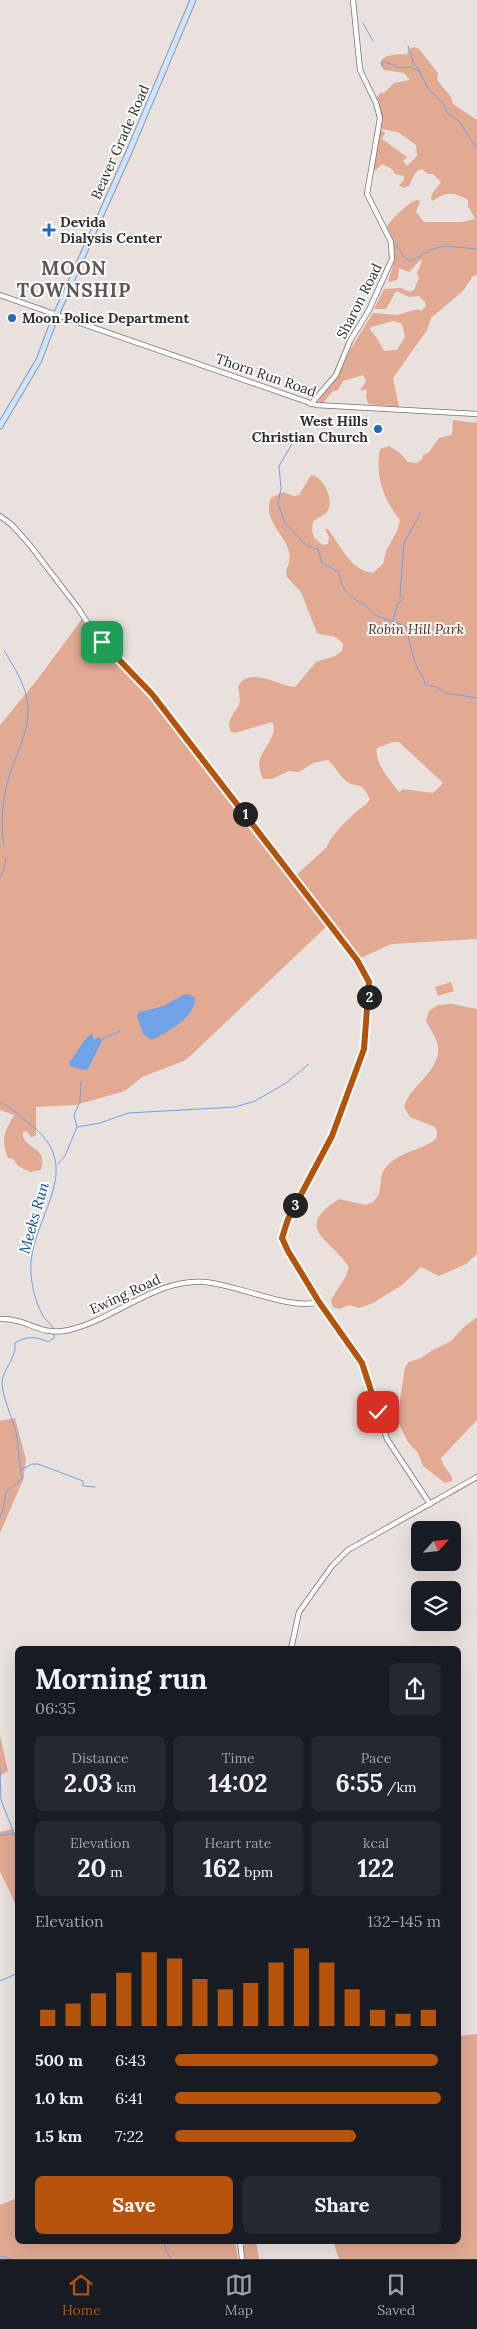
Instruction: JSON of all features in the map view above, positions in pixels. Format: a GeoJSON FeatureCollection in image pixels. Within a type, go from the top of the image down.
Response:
{"type":"FeatureCollection","features":[{"type":"Feature","properties":{"kind":"main road","name":"Beaver Grade Road"},"geometry":{"type":"LineString","coordinates":[[0,426],[36,366],[56,315],[129,152],[193,0]]}},
{"type":"Feature","properties":{"kind":"street","name":"Sharon Road"},"geometry":{"type":"LineString","coordinates":[[311,404],[336,375],[350,341],[369,310],[392,259],[391,242],[367,194],[380,118],[376,103],[360,70],[354,0]]}},
{"type":"Feature","properties":{"kind":"street","name":"Thorn Run Road"},"geometry":{"type":"LineString","coordinates":[[0,295],[154,347],[311,404],[334,408],[477,414]]}},
{"type":"Feature","properties":{"kind":"street"},"geometry":{"type":"LineString","coordinates":[[0,516],[12,525],[29,544],[78,608],[96,636],[152,694],[357,960],[368,978],[366,1040],[360,1064],[332,1136],[288,1219],[282,1238],[319,1302],[362,1363],[387,1439],[430,1504]]}},
{"type":"Feature","properties":{"kind":"street","name":"Ewing Road"},"geometry":{"type":"LineString","coordinates":[[0,1319],[16,1319],[50,1332],[71,1329],[105,1318],[161,1288],[191,1282],[218,1283],[301,1304],[319,1302]]}},
{"type":"Feature","properties":{"kind":"street"},"geometry":{"type":"LineString","coordinates":[[292,1646],[299,1612],[339,1558],[348,1550],[477,1477]]}},
{"type":"Feature","properties":{"kind":"street"},"geometry":{"type":"LineString","coordinates":[[240,2244],[242,2259]]}},
{"type":"Feature","properties":{"kind":"green space"},"geometry":{"type":"Polygon","coordinates":[[[414,47],[419,49],[438,73],[437,80],[451,97],[453,104],[477,120],[477,275],[473,276],[463,291],[431,318],[427,330],[393,378],[399,407],[368,404],[367,389],[360,391],[366,381],[363,375],[343,381],[337,391],[333,391],[323,403],[318,403],[321,396],[338,377],[350,350],[373,313],[397,315],[418,309],[421,311],[426,306],[419,296],[409,297],[396,291],[386,309],[374,309],[384,289],[401,288],[410,292],[414,290],[419,278],[417,273],[422,261],[420,260],[409,272],[399,268],[398,279],[391,282],[388,281],[394,260],[394,247],[387,227],[392,220],[405,207],[417,200],[420,201],[416,212],[424,222],[462,222],[475,219],[468,206],[468,200],[463,197],[446,194],[433,201],[431,199],[432,194],[441,182],[433,174],[428,174],[422,169],[417,171],[410,185],[404,188],[399,185],[404,180],[404,176],[395,174],[392,169],[382,164],[372,171],[380,129],[385,133],[382,139],[407,157],[403,161],[407,166],[417,156],[416,145],[398,132],[381,129],[381,111],[376,98],[394,83],[410,80],[404,73],[384,70],[380,64],[387,56],[407,54],[408,50],[414,47]],[[393,321],[371,327],[370,330],[384,351],[397,350],[405,337],[402,324],[393,321]]]}},
{"type":"Feature","properties":{"kind":"green space","name":"Robin Hill Park"},"geometry":{"type":"Polygon","coordinates":[[[453,420],[475,423],[477,421],[477,939],[391,944],[359,959],[295,876],[327,847],[339,829],[367,803],[370,799],[367,793],[361,786],[345,780],[328,760],[313,763],[299,772],[289,771],[272,779],[263,779],[259,762],[274,731],[272,722],[235,733],[230,731],[229,724],[239,705],[240,695],[238,687],[243,681],[256,677],[295,687],[316,662],[335,656],[342,651],[343,644],[336,638],[317,633],[301,592],[287,577],[286,570],[289,551],[271,517],[269,508],[271,498],[283,492],[294,496],[299,495],[311,475],[320,479],[330,500],[325,514],[313,522],[312,530],[314,536],[323,545],[328,544],[329,537],[325,529],[328,529],[358,568],[373,573],[383,564],[386,551],[397,531],[400,520],[389,504],[382,487],[379,469],[380,449],[389,446],[400,453],[408,462],[417,463],[423,458],[422,456],[429,452],[439,438],[452,435],[453,420]],[[393,742],[377,748],[378,760],[384,771],[399,792],[403,789],[433,793],[443,783],[399,742],[393,742]]]}},
{"type":"Feature","properties":{"kind":"green space"},"geometry":{"type":"Polygon","coordinates":[[[82,619],[99,645],[116,659],[153,698],[323,920],[326,927],[186,1060],[142,1077],[125,1091],[76,1105],[36,1107],[36,1136],[31,1137],[26,1131],[23,1132],[26,1142],[38,1151],[42,1162],[41,1170],[30,1172],[18,1166],[13,1159],[8,1158],[4,1140],[14,1115],[0,1110],[0,725],[37,680],[82,619]]]}},
{"type":"Feature","properties":{"kind":"green space"},"geometry":{"type":"Polygon","coordinates":[[[451,982],[454,991],[438,996],[435,987],[451,982]]]}},
{"type":"Feature","properties":{"kind":"green space"},"geometry":{"type":"Polygon","coordinates":[[[452,1004],[477,1009],[477,1254],[466,1264],[439,1276],[421,1267],[402,1285],[373,1303],[359,1308],[349,1305],[340,1309],[333,1307],[331,1300],[346,1276],[349,1267],[319,1233],[316,1226],[318,1218],[325,1209],[339,1199],[365,1205],[373,1202],[379,1193],[382,1173],[389,1164],[402,1155],[423,1147],[436,1139],[437,1132],[435,1127],[410,1117],[404,1107],[407,1099],[432,1068],[436,1060],[438,1052],[437,1042],[426,1021],[429,1011],[438,1005],[452,1004]]]}},
{"type":"Feature","properties":{"kind":"green space"},"geometry":{"type":"Polygon","coordinates":[[[477,1317],[477,1420],[441,1458],[452,1477],[452,1481],[445,1483],[423,1466],[418,1453],[408,1442],[397,1420],[405,1367],[409,1362],[421,1358],[451,1341],[477,1317]]]}},
{"type":"Feature","properties":{"kind":"green space"},"geometry":{"type":"Polygon","coordinates":[[[15,1418],[26,1460],[23,1480],[0,1533],[0,1421],[15,1418]]]}},
{"type":"Feature","properties":{"kind":"green space"},"geometry":{"type":"Polygon","coordinates":[[[0,1735],[8,1771],[0,1776],[0,1735]]]}},
{"type":"Feature","properties":{"kind":"green space"},"geometry":{"type":"Polygon","coordinates":[[[13,1829],[15,1834],[15,1904],[0,1871],[0,1832],[13,1829]]]}},
{"type":"Feature","properties":{"kind":"green space"},"geometry":{"type":"Polygon","coordinates":[[[477,2034],[477,2259],[339,2259],[334,2244],[461,2244],[461,2036],[477,2034]]]}},
{"type":"Feature","properties":{"kind":"green space"},"geometry":{"type":"Polygon","coordinates":[[[15,2199],[15,2244],[236,2244],[238,2259],[0,2259],[0,2205],[15,2199]]]}},
{"type":"Feature","properties":{"kind":"green space"},"geometry":{"type":"Polygon","coordinates":[[[244,2244],[256,2244],[259,2259],[244,2259],[244,2244]]]}},
{"type":"Feature","properties":{"kind":"water"},"geometry":{"type":"Polygon","coordinates":[[[189,994],[195,998],[191,1012],[186,1018],[152,1040],[143,1034],[137,1016],[139,1012],[164,1006],[183,995],[189,994]]]}},
{"type":"Feature","properties":{"kind":"water"},"geometry":{"type":"Polygon","coordinates":[[[92,1034],[94,1040],[99,1037],[102,1041],[88,1069],[84,1070],[70,1066],[69,1063],[80,1047],[89,1035],[92,1034]]]}},
{"type":"Feature","properties":{"kind":"waterway"},"geometry":{"type":"LineString","coordinates":[[363,23],[373,41]]}},
{"type":"Feature","properties":{"kind":"waterway"},"geometry":{"type":"LineString","coordinates":[[408,46],[414,64],[420,71]]}},
{"type":"Feature","properties":{"kind":"waterway"},"geometry":{"type":"LineString","coordinates":[[384,67],[383,61],[400,68],[409,67],[419,71],[429,90],[443,103],[448,114],[459,121],[477,149]]}},
{"type":"Feature","properties":{"kind":"waterway"},"geometry":{"type":"LineString","coordinates":[[396,244],[403,256],[411,262],[429,250],[445,246],[477,249]]}},
{"type":"Feature","properties":{"kind":"waterway"},"geometry":{"type":"LineString","coordinates":[[294,441],[279,466],[281,489],[278,503],[285,523],[307,546],[318,549],[322,563],[339,572],[342,584],[350,596],[377,615],[406,627],[413,657],[425,685],[436,687],[446,693],[477,698]]}},
{"type":"Feature","properties":{"kind":"waterway"},"geometry":{"type":"LineString","coordinates":[[393,620],[398,603],[404,599],[400,595],[404,543],[421,512]]}},
{"type":"Feature","properties":{"kind":"waterway"},"geometry":{"type":"LineString","coordinates":[[4,650],[26,693],[28,710],[26,728],[8,780],[5,796],[2,820],[4,845]]}},
{"type":"Feature","properties":{"kind":"waterway"},"geometry":{"type":"LineString","coordinates":[[0,877],[6,858]]}},
{"type":"Feature","properties":{"kind":"waterway"},"geometry":{"type":"LineString","coordinates":[[100,1040],[120,1031]]}},
{"type":"Feature","properties":{"kind":"waterway"},"geometry":{"type":"LineString","coordinates":[[77,1127],[100,1123],[128,1113],[235,1107],[255,1101],[286,1083],[309,1064]]}},
{"type":"Feature","properties":{"kind":"waterway"},"geometry":{"type":"LineString","coordinates":[[58,1164],[65,1156],[77,1127],[74,1115],[80,1102],[81,1082]]}},
{"type":"Feature","properties":{"kind":"waterway","name":"Meeks Run"},"geometry":{"type":"LineString","coordinates":[[0,1102],[13,1110],[47,1141],[54,1157],[56,1173],[53,1190],[35,1243],[31,1262],[33,1289],[39,1308],[54,1329]]}},
{"type":"Feature","properties":{"kind":"waterway","name":"Meeks Run"},"geometry":{"type":"LineString","coordinates":[[0,1517],[6,1492],[23,1478],[16,1432],[4,1395],[2,1383],[4,1373],[14,1354],[15,1343],[31,1338],[48,1342],[54,1338],[54,1333]]}},
{"type":"Feature","properties":{"kind":"waterway"},"geometry":{"type":"LineString","coordinates":[[21,1470],[32,1464],[38,1464],[83,1481],[83,1486],[95,1487]]}},
{"type":"Feature","properties":{"kind":"waterway","name":"Meeks Run"},"geometry":{"type":"LineString","coordinates":[[0,1768],[1,1800],[15,1835]]}},
{"type":"Feature","properties":{"kind":"waterway"},"geometry":{"type":"LineString","coordinates":[[0,1835],[13,1834]]}},
{"type":"Feature","properties":{"kind":"waterway"},"geometry":{"type":"LineString","coordinates":[[0,1981],[15,1974]]}},
{"type":"Feature","properties":{"kind":"waterway","name":"Meeks Run"},"geometry":{"type":"LineString","coordinates":[[164,2244],[171,2259]]}},
{"type":"Feature","properties":{"kind":"waterway"},"geometry":{"type":"LineString","coordinates":[[0,2256],[12,2259]]}},
{"type":"Feature","properties":{"kind":"place","name":"Devida Dialysis Center"},"geometry":{"type":"Point","coordinates":[49,230]}},
{"type":"Feature","properties":{"kind":"place","name":"Moon Police Department"},"geometry":{"type":"Point","coordinates":[12,318]}},
{"type":"Feature","properties":{"kind":"place","name":"West Hills Christian Church"},"geometry":{"type":"Point","coordinates":[378,429]}},
{"type":"Feature","properties":{"kind":"district","name":"MOON TOWNSHIP"},"geometry":{"type":"Point","coordinates":[74,279]}},
{"type":"Feature","properties":{"kind":"route"},"geometry":{"type":"LineString","coordinates":[[102,642],[135,674],[152,694],[357,960],[368,978],[366,1040],[360,1064],[338,1123],[284,1226],[282,1238],[319,1302],[362,1363],[367,1373],[378,1412]]}}]}
